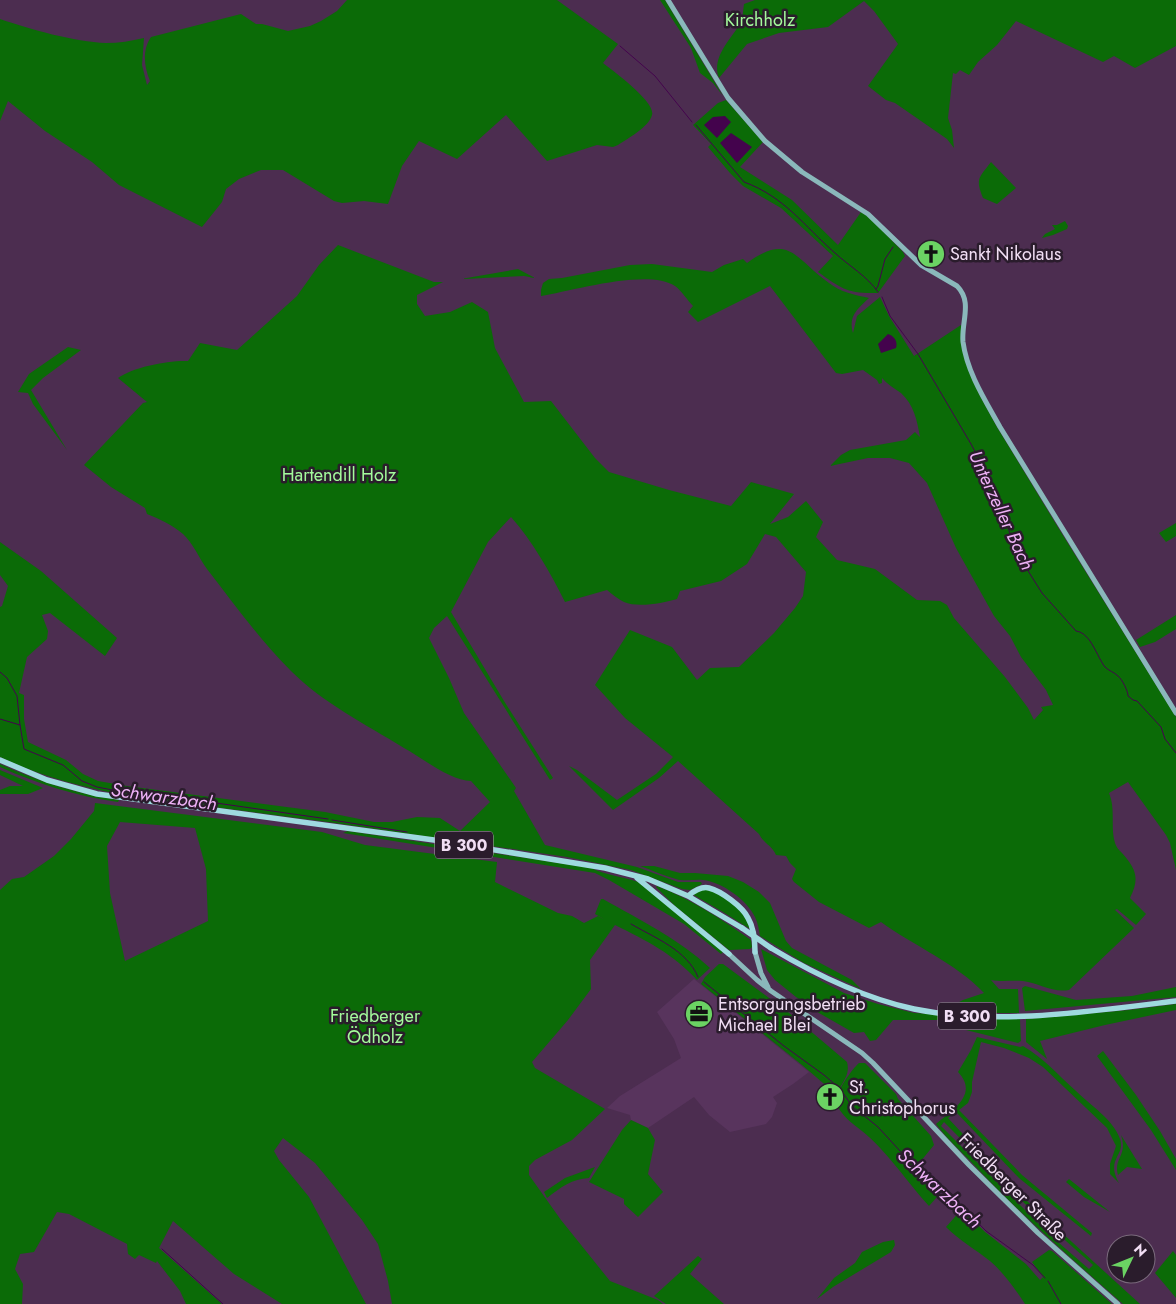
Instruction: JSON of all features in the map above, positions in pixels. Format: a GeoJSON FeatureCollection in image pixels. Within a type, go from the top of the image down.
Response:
{"type":"FeatureCollection","features":[{"type":"Feature","properties":{"kind":"main road","name":"B 300"},"geometry":{"type":"LineString","coordinates":[[0,760],[47,780],[97,794],[434,840],[629,873],[688,896],[813,972],[846,987],[904,1006],[940,1013],[971,1016],[1040,1015],[1176,1001]]}},
{"type":"Feature","properties":{"kind":"main road"},"geometry":{"type":"LineString","coordinates":[[629,873],[730,954]]}},
{"type":"Feature","properties":{"kind":"main road"},"geometry":{"type":"LineString","coordinates":[[688,896],[702,888],[709,888],[736,903],[749,918],[756,952]]}},
{"type":"Feature","properties":{"kind":"street"},"geometry":{"type":"LineString","coordinates":[[668,0],[716,78],[742,116],[764,141],[789,162],[868,214],[921,265],[961,290],[966,304],[963,326],[965,351],[970,369],[981,393],[1110,608],[1176,713]]}},
{"type":"Feature","properties":{"kind":"street"},"geometry":{"type":"LineString","coordinates":[[756,952],[761,974],[772,991]]}},
{"type":"Feature","properties":{"kind":"street","name":"Friedberger Straße"},"geometry":{"type":"LineString","coordinates":[[730,954],[757,980],[874,1063],[989,1186],[1038,1233],[1118,1304]]}},
{"type":"Feature","properties":{"kind":"shaded area"},"geometry":{"type":"Polygon","coordinates":[[[725,116],[731,122],[717,138],[704,125],[713,117],[725,116]]]}},
{"type":"Feature","properties":{"kind":"shaded area"},"geometry":{"type":"Polygon","coordinates":[[[731,133],[752,147],[737,163],[720,143],[731,133]]]}},
{"type":"Feature","properties":{"kind":"shaded area"},"geometry":{"type":"Polygon","coordinates":[[[888,334],[895,339],[896,348],[881,353],[878,344],[888,334]]]}},
{"type":"Feature","properties":{"kind":"shaded area"},"geometry":{"type":"Polygon","coordinates":[[[694,979],[809,1072],[773,1097],[777,1103],[772,1117],[766,1124],[730,1132],[709,1115],[694,1097],[648,1128],[631,1120],[630,1115],[607,1108],[620,1096],[681,1058],[674,1039],[657,1012],[694,979]]]}},
{"type":"Feature","properties":{"kind":"green space"},"geometry":{"type":"Polygon","coordinates":[[[347,0],[557,0],[618,44],[603,63],[641,95],[651,109],[652,115],[647,124],[618,145],[613,147],[597,145],[547,161],[506,115],[457,159],[419,141],[402,166],[388,204],[364,201],[342,203],[334,201],[283,170],[261,170],[239,179],[226,189],[222,202],[202,227],[119,185],[92,162],[45,131],[8,101],[0,121],[0,19],[52,34],[94,42],[116,43],[144,38],[142,65],[147,85],[150,81],[146,70],[145,53],[151,37],[241,14],[256,24],[288,31],[310,26],[321,21],[337,11],[347,0]]]}},
{"type":"Feature","properties":{"kind":"green space"},"geometry":{"type":"Polygon","coordinates":[[[660,0],[665,0],[723,96],[713,83],[700,73],[691,48],[660,0]]]}},
{"type":"Feature","properties":{"kind":"green space","name":"Kirchholz"},"geometry":{"type":"Polygon","coordinates":[[[755,0],[1176,0],[1176,46],[1135,68],[1114,56],[1103,62],[1016,21],[997,45],[978,62],[969,75],[960,70],[956,74],[953,73],[948,118],[952,130],[954,148],[947,139],[895,103],[886,100],[868,86],[898,44],[874,11],[864,1],[828,27],[779,33],[747,44],[719,78],[717,71],[719,56],[741,22],[744,4],[755,0]]]}},
{"type":"Feature","properties":{"kind":"green space"},"geometry":{"type":"Polygon","coordinates":[[[726,100],[763,142],[740,167],[792,200],[838,245],[861,212],[868,216],[903,252],[905,256],[878,293],[859,293],[846,289],[833,283],[818,272],[833,256],[781,208],[743,186],[708,147],[711,144],[693,125],[718,103],[726,100]]]}},
{"type":"Feature","properties":{"kind":"green space"},"geometry":{"type":"Polygon","coordinates":[[[991,162],[1016,188],[997,204],[983,198],[979,186],[981,175],[991,162]]]}},
{"type":"Feature","properties":{"kind":"green space"},"geometry":{"type":"Polygon","coordinates":[[[1065,221],[1068,226],[1067,229],[1042,238],[1045,234],[1055,229],[1052,225],[1065,221]]]}},
{"type":"Feature","properties":{"kind":"green space","name":"Hartendill Holz"},"geometry":{"type":"Polygon","coordinates":[[[338,245],[434,282],[443,282],[417,295],[417,304],[425,316],[450,312],[472,302],[488,312],[495,348],[524,402],[551,401],[595,458],[609,472],[731,506],[751,482],[794,494],[770,524],[788,517],[806,501],[823,522],[816,537],[837,560],[875,569],[917,600],[940,601],[947,605],[954,618],[1005,677],[1028,708],[1034,720],[1043,710],[1041,707],[1053,705],[1046,690],[1021,657],[1010,636],[994,616],[956,548],[927,483],[909,463],[890,458],[868,458],[830,466],[841,455],[850,450],[906,440],[915,432],[920,437],[912,408],[901,393],[882,378],[882,383],[879,384],[877,380],[863,370],[842,374],[836,373],[770,286],[698,322],[688,312],[693,306],[682,293],[675,286],[663,281],[647,279],[610,282],[541,296],[541,290],[543,283],[549,279],[630,265],[652,264],[712,272],[724,265],[743,259],[747,263],[761,254],[783,249],[791,252],[838,289],[869,298],[857,310],[853,318],[853,333],[857,316],[880,297],[889,316],[914,356],[961,325],[961,339],[979,394],[997,427],[1176,717],[1176,870],[1170,843],[1166,835],[1128,782],[1109,793],[1115,844],[1131,864],[1136,879],[1130,898],[1146,914],[1136,925],[1117,909],[1115,910],[1134,928],[1069,990],[1051,989],[1023,981],[991,980],[999,989],[1018,989],[1019,1013],[970,1013],[944,1010],[963,1000],[984,993],[973,982],[948,964],[881,922],[869,928],[819,902],[794,882],[792,879],[796,869],[786,856],[776,855],[759,834],[678,761],[659,778],[613,810],[569,766],[617,800],[656,774],[673,757],[625,718],[595,685],[630,630],[672,647],[697,680],[710,668],[739,667],[774,633],[803,596],[806,572],[776,537],[765,534],[747,564],[721,581],[680,591],[677,599],[643,605],[624,602],[607,590],[565,602],[541,558],[511,517],[488,542],[451,612],[553,778],[550,780],[447,616],[434,628],[429,638],[464,713],[516,788],[514,791],[545,845],[637,867],[678,882],[701,882],[702,884],[690,890],[682,889],[631,870],[567,857],[328,822],[124,795],[61,780],[30,770],[0,757],[0,607],[2,606],[8,586],[0,575],[0,542],[41,571],[117,638],[105,656],[50,613],[42,615],[48,631],[47,639],[27,657],[19,693],[24,695],[24,719],[28,742],[66,760],[83,774],[98,781],[127,786],[325,812],[374,822],[392,822],[417,817],[440,818],[460,831],[490,802],[471,781],[455,777],[437,768],[345,712],[303,683],[247,622],[183,534],[166,522],[147,514],[145,508],[111,487],[84,465],[143,403],[147,402],[118,378],[152,365],[188,361],[200,343],[237,350],[297,296],[319,265],[338,245]]]}},
{"type":"Feature","properties":{"kind":"green space"},"geometry":{"type":"Polygon","coordinates":[[[518,269],[535,278],[524,276],[461,279],[518,269]]]}},
{"type":"Feature","properties":{"kind":"green space"},"geometry":{"type":"Polygon","coordinates":[[[68,347],[81,350],[43,378],[31,390],[67,450],[33,404],[28,393],[18,392],[29,374],[68,347]]]}},
{"type":"Feature","properties":{"kind":"green space"},"geometry":{"type":"Polygon","coordinates":[[[1176,523],[1176,536],[1166,542],[1159,533],[1176,523]]]}},
{"type":"Feature","properties":{"kind":"green space"},"geometry":{"type":"Polygon","coordinates":[[[1176,615],[1176,629],[1155,642],[1140,647],[1136,640],[1176,615]]]}},
{"type":"Feature","properties":{"kind":"green space"},"geometry":{"type":"Polygon","coordinates":[[[0,764],[58,786],[119,800],[118,802],[57,789],[0,767],[0,764]]]}},
{"type":"Feature","properties":{"kind":"green space"},"geometry":{"type":"Polygon","coordinates":[[[0,770],[43,788],[28,794],[0,794],[0,790],[10,786],[23,786],[0,775],[0,770]]]}},
{"type":"Feature","properties":{"kind":"green space","name":"Friedberger Ödholz"},"geometry":{"type":"Polygon","coordinates":[[[95,803],[322,832],[365,845],[497,862],[495,882],[558,913],[572,916],[584,923],[598,916],[604,919],[595,914],[601,899],[603,899],[659,930],[710,968],[697,980],[669,955],[615,925],[590,960],[591,989],[568,1020],[532,1062],[535,1068],[605,1109],[572,1140],[535,1160],[529,1166],[529,1175],[561,1220],[610,1281],[658,1300],[663,1304],[392,1304],[378,1244],[362,1220],[315,1163],[283,1138],[274,1151],[309,1197],[366,1304],[282,1304],[234,1274],[173,1221],[159,1248],[222,1304],[186,1304],[180,1291],[157,1261],[156,1263],[139,1255],[135,1259],[128,1254],[127,1244],[69,1214],[57,1212],[34,1252],[20,1254],[15,1269],[23,1284],[22,1304],[0,1304],[0,890],[12,879],[24,877],[54,856],[94,811],[95,803]],[[120,822],[107,846],[110,893],[125,961],[208,921],[206,869],[195,828],[120,822]]]}},
{"type":"Feature","properties":{"kind":"green space"},"geometry":{"type":"Polygon","coordinates":[[[348,831],[591,868],[638,882],[644,884],[723,952],[721,954],[684,924],[595,873],[343,833],[348,831]]]}},
{"type":"Feature","properties":{"kind":"green space"},"geometry":{"type":"Polygon","coordinates":[[[640,866],[654,866],[680,873],[728,876],[743,882],[759,892],[770,903],[786,941],[792,948],[852,980],[861,989],[804,963],[760,936],[757,922],[751,911],[740,898],[726,888],[710,881],[676,879],[640,866]]]}},
{"type":"Feature","properties":{"kind":"green space"},"geometry":{"type":"Polygon","coordinates":[[[657,886],[694,903],[717,917],[751,940],[752,947],[750,949],[729,950],[675,906],[657,886]]]}},
{"type":"Feature","properties":{"kind":"green space"},"geometry":{"type":"Polygon","coordinates":[[[709,889],[740,910],[745,916],[750,929],[692,894],[709,889]]]}},
{"type":"Feature","properties":{"kind":"green space"},"geometry":{"type":"Polygon","coordinates":[[[761,949],[844,993],[878,1004],[914,1013],[1020,1019],[1021,1041],[1018,1043],[966,1030],[938,1020],[893,1020],[876,1040],[870,1041],[864,1032],[854,1033],[819,1013],[775,980],[767,970],[761,949]]]}},
{"type":"Feature","properties":{"kind":"green space"},"geometry":{"type":"Polygon","coordinates":[[[719,964],[723,964],[788,1012],[847,1062],[847,1074],[836,1094],[834,1107],[826,1100],[830,1089],[701,984],[705,977],[719,964]]]}},
{"type":"Feature","properties":{"kind":"green space"},"geometry":{"type":"Polygon","coordinates":[[[1025,986],[1076,1000],[1132,996],[1176,987],[1176,997],[1025,1011],[1022,988],[1025,986]]]}},
{"type":"Feature","properties":{"kind":"green space"},"geometry":{"type":"Polygon","coordinates":[[[1176,1004],[1176,1010],[1040,1041],[1047,1059],[1026,1042],[1026,1019],[1176,1004]]]}},
{"type":"Feature","properties":{"kind":"green space"},"geometry":{"type":"Polygon","coordinates":[[[977,1037],[1020,1047],[1023,1046],[1044,1061],[1112,1125],[1117,1132],[1121,1145],[1114,1168],[1119,1183],[1110,1174],[1110,1164],[1116,1146],[1107,1128],[1043,1067],[1029,1058],[1004,1048],[981,1042],[972,1082],[972,1092],[968,1103],[959,1110],[1022,1175],[1092,1233],[1091,1236],[1019,1178],[956,1112],[948,1118],[1015,1190],[1106,1273],[1106,1284],[1118,1284],[1140,1304],[1123,1304],[1010,1202],[936,1124],[956,1107],[965,1094],[964,1080],[958,1072],[977,1037]],[[944,1122],[941,1126],[1051,1236],[1089,1269],[1093,1265],[1030,1209],[944,1122]]]}},
{"type":"Feature","properties":{"kind":"green space"},"geometry":{"type":"Polygon","coordinates":[[[1103,1051],[1160,1131],[1176,1159],[1176,1170],[1151,1130],[1097,1056],[1103,1051]]]}},
{"type":"Feature","properties":{"kind":"green space"},"geometry":{"type":"Polygon","coordinates":[[[859,1063],[865,1063],[896,1094],[898,1099],[931,1136],[934,1145],[916,1167],[931,1176],[944,1189],[929,1206],[880,1148],[840,1111],[836,1098],[848,1076],[859,1063]]]}},
{"type":"Feature","properties":{"kind":"green space"},"geometry":{"type":"Polygon","coordinates":[[[631,1120],[648,1128],[655,1140],[648,1174],[663,1192],[638,1217],[624,1204],[624,1199],[589,1182],[622,1130],[631,1120]]]}},
{"type":"Feature","properties":{"kind":"green space"},"geometry":{"type":"Polygon","coordinates":[[[1121,1135],[1142,1169],[1127,1167],[1118,1175],[1117,1165],[1123,1148],[1121,1135]]]}},
{"type":"Feature","properties":{"kind":"green space"},"geometry":{"type":"Polygon","coordinates":[[[595,1167],[589,1178],[567,1184],[547,1198],[544,1192],[565,1178],[595,1167]]]}},
{"type":"Feature","properties":{"kind":"green space"},"geometry":{"type":"Polygon","coordinates":[[[1069,1179],[1110,1212],[1084,1197],[1066,1182],[1069,1179]]]}},
{"type":"Feature","properties":{"kind":"green space"},"geometry":{"type":"Polygon","coordinates":[[[962,1209],[985,1232],[1026,1264],[1040,1280],[1043,1277],[1032,1262],[1049,1250],[1112,1304],[1025,1304],[1009,1281],[995,1266],[946,1227],[962,1209]]]}},
{"type":"Feature","properties":{"kind":"green space"},"geometry":{"type":"Polygon","coordinates":[[[894,1240],[895,1245],[891,1252],[833,1287],[817,1299],[834,1278],[855,1263],[862,1252],[883,1242],[894,1240]]]}},
{"type":"Feature","properties":{"kind":"green space"},"geometry":{"type":"Polygon","coordinates":[[[1173,1251],[1176,1255],[1176,1298],[1156,1274],[1173,1251]]]}},
{"type":"Feature","properties":{"kind":"green space"},"geometry":{"type":"Polygon","coordinates":[[[698,1256],[702,1259],[690,1274],[724,1304],[666,1304],[654,1296],[698,1256]]]}},
{"type":"Feature","properties":{"kind":"waterway","name":"Unterzeller Bach"},"geometry":{"type":"LineString","coordinates":[[620,46],[655,76],[692,122]]}},
{"type":"Feature","properties":{"kind":"waterway","name":"Unterzeller Bach"},"geometry":{"type":"LineString","coordinates":[[696,125],[744,182],[758,188],[783,204],[835,253],[869,281],[878,292]]}},
{"type":"Feature","properties":{"kind":"waterway"},"geometry":{"type":"LineString","coordinates":[[876,289],[885,259],[893,247]]}},
{"type":"Feature","properties":{"kind":"waterway","name":"Unterzeller Bach"},"geometry":{"type":"LineString","coordinates":[[882,297],[890,316],[918,354],[971,444],[995,489],[995,497],[1020,557],[1042,593],[1076,631],[1086,636],[1105,667],[1121,680],[1128,696],[1137,701],[1161,727],[1165,739],[1176,753]]}},
{"type":"Feature","properties":{"kind":"waterway"},"geometry":{"type":"LineString","coordinates":[[0,672],[7,678],[17,696],[20,725]]}},
{"type":"Feature","properties":{"kind":"waterway","name":"Schwarzbach"},"geometry":{"type":"LineString","coordinates":[[0,719],[20,725],[24,749],[63,765],[82,781],[97,787],[149,797],[209,802],[328,819]]}},
{"type":"Feature","properties":{"kind":"waterway","name":"Schwarzbach"},"geometry":{"type":"LineString","coordinates":[[332,820],[407,832]]}},
{"type":"Feature","properties":{"kind":"waterway","name":"Schwarzbach"},"geometry":{"type":"LineString","coordinates":[[631,924],[678,952],[686,959],[698,977]]}},
{"type":"Feature","properties":{"kind":"waterway","name":"Schwarzbach"},"geometry":{"type":"LineString","coordinates":[[704,982],[837,1086]]}},
{"type":"Feature","properties":{"kind":"waterway","name":"Schwarzbach"},"geometry":{"type":"LineString","coordinates":[[841,1090],[852,1106],[878,1127],[912,1164],[932,1176],[986,1231],[1033,1265],[1045,1278]]}},
{"type":"Feature","properties":{"kind":"waterway"},"geometry":{"type":"LineString","coordinates":[[162,1249],[223,1304]]}},
{"type":"Feature","properties":{"kind":"waterway","name":"Schwarzbach"},"geometry":{"type":"LineString","coordinates":[[1048,1281],[1061,1304]]}},
{"type":"Feature","properties":{"kind":"place","name":"Sankt Nikolaus"},"geometry":{"type":"Point","coordinates":[931,254]}},
{"type":"Feature","properties":{"kind":"place","name":"Entsorgungsbetrieb Michael Blei"},"geometry":{"type":"Point","coordinates":[699,1014]}},
{"type":"Feature","properties":{"kind":"place","name":"St. Christophorus"},"geometry":{"type":"Point","coordinates":[830,1097]}}]}
